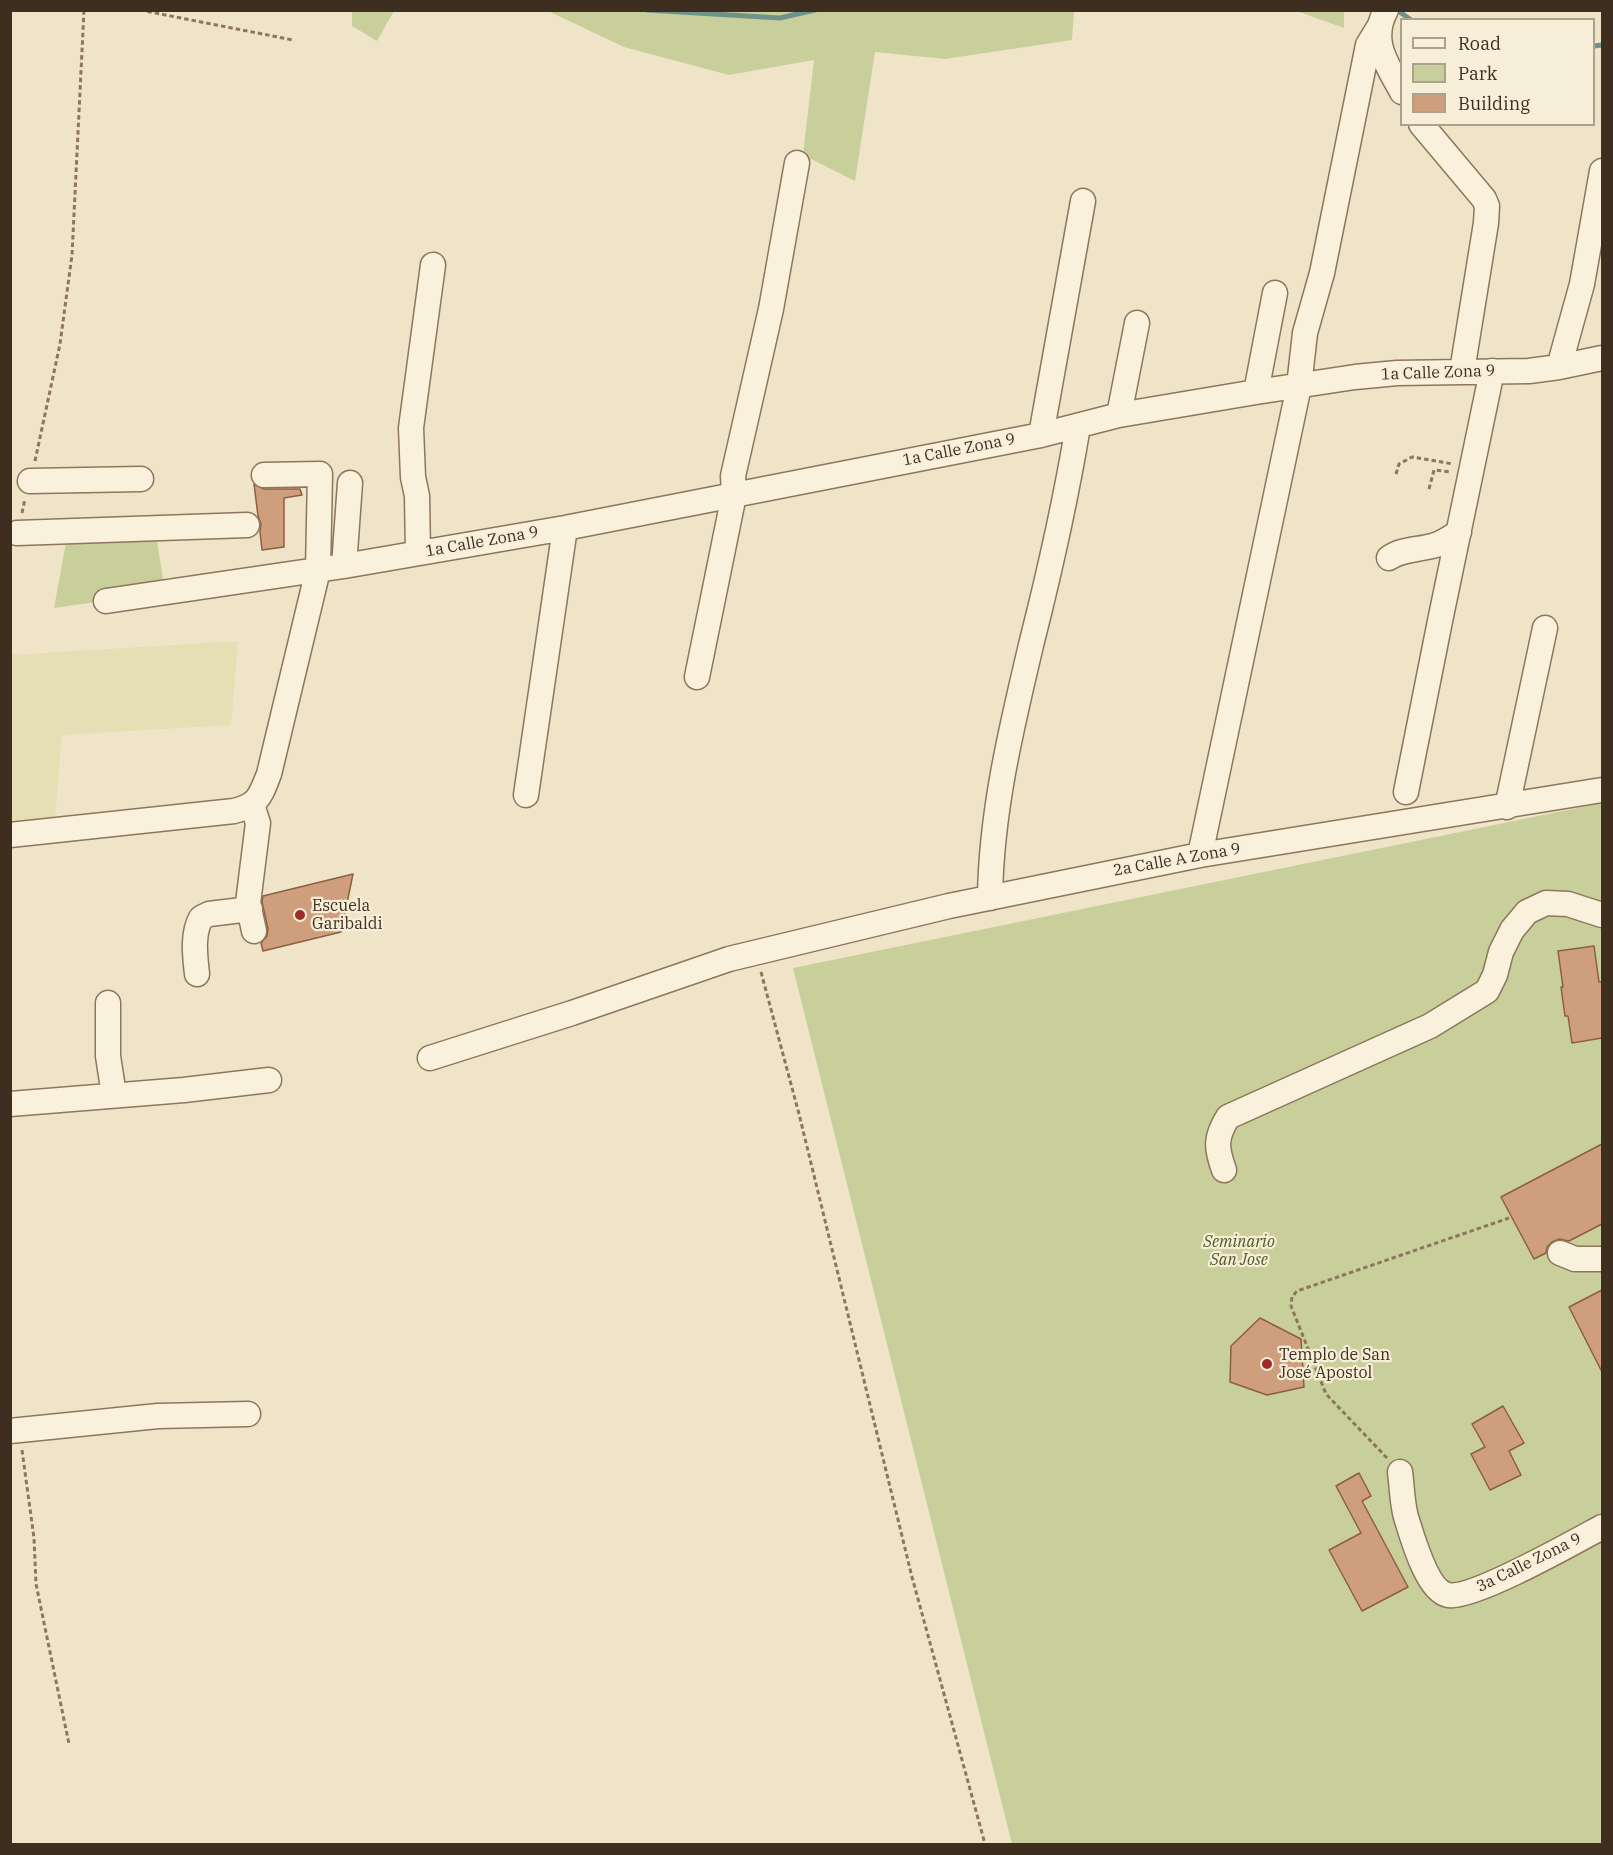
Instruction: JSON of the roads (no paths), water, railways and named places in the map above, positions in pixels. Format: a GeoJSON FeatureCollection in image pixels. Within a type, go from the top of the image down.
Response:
{"type":"FeatureCollection","features":[{"type":"Feature","properties":{"kind":"street"},"geometry":{"type":"LineString","coordinates":[[1382,19],[1379,46],[1400,90]]}},
{"type":"Feature","properties":{"kind":"street"},"geometry":{"type":"LineString","coordinates":[[1200,855],[1299,386],[1305,333],[1322,273],[1368,45],[1382,19]]}},
{"type":"Feature","properties":{"kind":"street"},"geometry":{"type":"LineString","coordinates":[[1423,126],[1484,199],[1487,206],[1462,370]]}},
{"type":"Feature","properties":{"kind":"street"},"geometry":{"type":"LineString","coordinates":[[697,677],[735,495],[733,476],[771,309],[797,164]]}},
{"type":"Feature","properties":{"kind":"street"},"geometry":{"type":"LineString","coordinates":[[1559,367],[1582,284],[1602,171]]}},
{"type":"Feature","properties":{"kind":"street"},"geometry":{"type":"LineString","coordinates":[[1041,435],[1083,201]]}},
{"type":"Feature","properties":{"kind":"street"},"geometry":{"type":"LineString","coordinates":[[418,553],[417,496],[411,461],[411,428],[433,264]]}},
{"type":"Feature","properties":{"kind":"street"},"geometry":{"type":"LineString","coordinates":[[1256,392],[1275,292]]}},
{"type":"Feature","properties":{"kind":"street"},"geometry":{"type":"LineString","coordinates":[[1119,415],[1137,323]]}},
{"type":"Feature","properties":{"kind":"street","name":"1a Calle Zona 9"},"geometry":{"type":"LineString","coordinates":[[106,602],[344,566],[566,528],[1041,435],[1119,415],[1256,392],[1366,376],[1462,370],[1529,371],[1602,358]]}},
{"type":"Feature","properties":{"kind":"street"},"geometry":{"type":"LineString","coordinates":[[1406,792],[1492,371]]}},
{"type":"Feature","properties":{"kind":"street"},"geometry":{"type":"LineString","coordinates":[[990,898],[990,858],[998,802],[1019,698],[1069,482],[1078,426]]}},
{"type":"Feature","properties":{"kind":"street"},"geometry":{"type":"LineString","coordinates":[[10,835],[213,814],[252,805],[269,774],[318,570],[320,474],[264,476]]}},
{"type":"Feature","properties":{"kind":"street"},"geometry":{"type":"LineString","coordinates":[[30,481],[141,479]]}},
{"type":"Feature","properties":{"kind":"street"},"geometry":{"type":"LineString","coordinates":[[344,566],[350,483]]}},
{"type":"Feature","properties":{"kind":"street"},"geometry":{"type":"LineString","coordinates":[[17,533],[247,525]]}},
{"type":"Feature","properties":{"kind":"street"},"geometry":{"type":"LineString","coordinates":[[526,795],[566,528]]}},
{"type":"Feature","properties":{"kind":"street"},"geometry":{"type":"LineString","coordinates":[[1389,558],[1394,554],[1434,546],[1449,540],[1458,532]]}},
{"type":"Feature","properties":{"kind":"street"},"geometry":{"type":"LineString","coordinates":[[1507,807],[1545,628]]}},
{"type":"Feature","properties":{"kind":"street","name":"2a Calle A Zona 9"},"geometry":{"type":"LineString","coordinates":[[430,1058],[729,960],[885,921],[1200,855],[1602,790]]}},
{"type":"Feature","properties":{"kind":"street"},"geometry":{"type":"LineString","coordinates":[[197,975],[195,940],[201,918],[209,914],[252,920],[248,896],[258,824],[252,805]]}},
{"type":"Feature","properties":{"kind":"street"},"geometry":{"type":"LineString","coordinates":[[1224,1170],[1217,1150],[1221,1128],[1228,1117],[1430,1026],[1487,991],[1496,975],[1501,952],[1512,930],[1527,912],[1546,903],[1568,904],[1602,915]]}},
{"type":"Feature","properties":{"kind":"street"},"geometry":{"type":"LineString","coordinates":[[108,1003],[108,1056],[114,1095]]}},
{"type":"Feature","properties":{"kind":"street"},"geometry":{"type":"LineString","coordinates":[[10,1104],[269,1080]]}},
{"type":"Feature","properties":{"kind":"street"},"geometry":{"type":"LineString","coordinates":[[1560,1253],[1575,1259],[1602,1259]]}},
{"type":"Feature","properties":{"kind":"street"},"geometry":{"type":"LineString","coordinates":[[15,1430],[158,1416],[248,1414]]}},
{"type":"Feature","properties":{"kind":"street","name":"3a Calle Zona 9"},"geometry":{"type":"LineString","coordinates":[[1400,1472],[1406,1515],[1426,1572],[1435,1587],[1448,1595],[1463,1594],[1485,1587],[1602,1527]]}},
{"type":"Feature","properties":{"kind":"waterway"},"geometry":{"type":"LineString","coordinates":[[647,10],[780,18],[815,10]]}},
{"type":"Feature","properties":{"kind":"waterway"},"geometry":{"type":"LineString","coordinates":[[1397,10],[1408,18]]}},
{"type":"Feature","properties":{"kind":"waterway"},"geometry":{"type":"LineString","coordinates":[[1595,46],[1602,45]]}},
{"type":"Feature","properties":{"kind":"place","name":"Escuela Garibaldi"},"geometry":{"type":"Point","coordinates":[300,915]}},
{"type":"Feature","properties":{"kind":"place","name":"Templo de San José Apostol"},"geometry":{"type":"Point","coordinates":[1267,1364]}},
{"type":"Feature","properties":{"kind":"park label","name":"Seminario San Jose"},"geometry":{"type":"Point","coordinates":[1239,1251]}}]}
